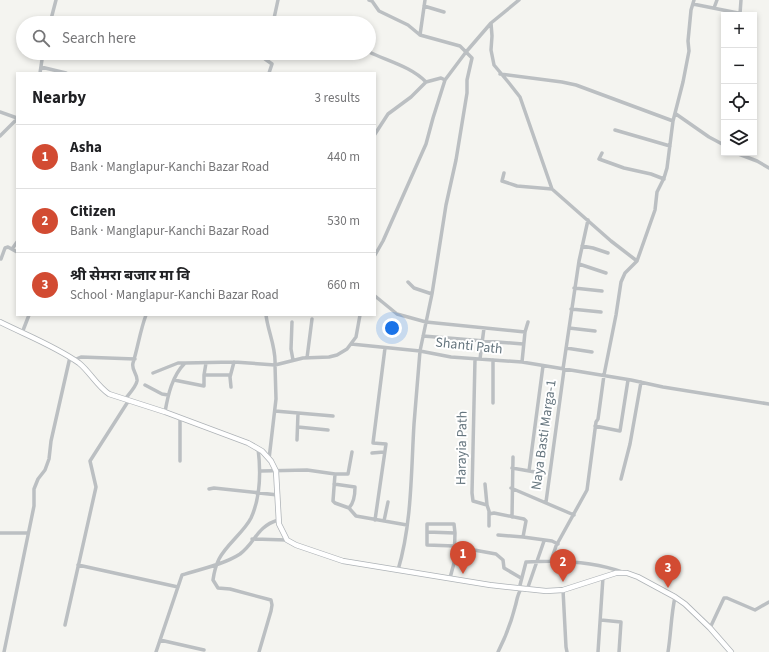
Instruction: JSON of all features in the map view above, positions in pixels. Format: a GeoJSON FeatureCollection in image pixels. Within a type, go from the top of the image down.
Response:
{"type":"FeatureCollection","features":[{"type":"Feature","properties":{"kind":"street"},"geometry":{"type":"LineString","coordinates":[[52,16],[56,0]]}},
{"type":"Feature","properties":{"kind":"street"},"geometry":{"type":"LineString","coordinates":[[274,16],[278,0]]}},
{"type":"Feature","properties":{"kind":"street"},"geometry":{"type":"LineString","coordinates":[[369,0],[372,1],[379,11],[408,25],[420,35],[460,46],[466,52]]}},
{"type":"Feature","properties":{"kind":"street"},"geometry":{"type":"LineString","coordinates":[[420,35],[425,0]]}},
{"type":"Feature","properties":{"kind":"street"},"geometry":{"type":"LineString","coordinates":[[376,253],[383,241],[426,144],[445,80],[466,52],[491,24],[519,0]]}},
{"type":"Feature","properties":{"kind":"street"},"geometry":{"type":"LineString","coordinates":[[714,8],[717,0]]}},
{"type":"Feature","properties":{"kind":"street"},"geometry":{"type":"LineString","coordinates":[[740,12],[741,0]]}},
{"type":"Feature","properties":{"kind":"street"},"geometry":{"type":"LineString","coordinates":[[551,561],[558,544],[587,490],[604,375],[621,282],[625,273],[637,261],[655,210],[657,192],[664,179],[667,168],[673,121],[676,114],[689,51],[688,41],[693,2],[731,12]]}},
{"type":"Feature","properties":{"kind":"street"},"geometry":{"type":"LineString","coordinates":[[424,6],[444,12]]}},
{"type":"Feature","properties":{"kind":"street"},"geometry":{"type":"LineString","coordinates":[[491,24],[491,50],[494,65],[520,97],[552,189],[637,261]]}},
{"type":"Feature","properties":{"kind":"street","name":"Shanti Path"},"geometry":{"type":"LineString","coordinates":[[466,52],[472,58],[467,80],[467,93],[446,206],[432,294],[420,351],[451,357],[522,362],[769,404]]}},
{"type":"Feature","properties":{"kind":"street"},"geometry":{"type":"LineString","coordinates":[[376,55],[411,70],[426,82]]}},
{"type":"Feature","properties":{"kind":"street"},"geometry":{"type":"LineString","coordinates":[[40,72],[42,60]]}},
{"type":"Feature","properties":{"kind":"street"},"geometry":{"type":"LineString","coordinates":[[266,60],[272,64],[269,72]]}},
{"type":"Feature","properties":{"kind":"street"},"geometry":{"type":"LineString","coordinates":[[41,67],[62,72]]}},
{"type":"Feature","properties":{"kind":"street"},"geometry":{"type":"LineString","coordinates":[[500,74],[576,85],[673,121]]}},
{"type":"Feature","properties":{"kind":"street"},"geometry":{"type":"LineString","coordinates":[[376,132],[388,114],[411,97],[426,82],[441,78],[445,80]]}},
{"type":"Feature","properties":{"kind":"street"},"geometry":{"type":"LineString","coordinates":[[0,112],[16,119]]}},
{"type":"Feature","properties":{"kind":"street"},"geometry":{"type":"LineString","coordinates":[[676,114],[709,137],[721,143]]}},
{"type":"Feature","properties":{"kind":"street"},"geometry":{"type":"LineString","coordinates":[[0,136],[16,120]]}},
{"type":"Feature","properties":{"kind":"street"},"geometry":{"type":"LineString","coordinates":[[615,130],[670,146]]}},
{"type":"Feature","properties":{"kind":"street"},"geometry":{"type":"LineString","coordinates":[[602,153],[599,159],[624,168],[664,179]]}},
{"type":"Feature","properties":{"kind":"street"},"geometry":{"type":"LineString","coordinates":[[744,156],[769,168]]}},
{"type":"Feature","properties":{"kind":"street"},"geometry":{"type":"LineString","coordinates":[[504,173],[502,181],[517,186],[552,189]]}},
{"type":"Feature","properties":{"kind":"street","name":"Naya Basti Marga-1"},"geometry":{"type":"LineString","coordinates":[[546,502],[574,288],[588,220]]}},
{"type":"Feature","properties":{"kind":"street"},"geometry":{"type":"LineString","coordinates":[[12,249],[16,243]]}},
{"type":"Feature","properties":{"kind":"street"},"geometry":{"type":"LineString","coordinates":[[582,246],[608,253]]}},
{"type":"Feature","properties":{"kind":"street"},"geometry":{"type":"LineString","coordinates":[[1,259],[5,248],[8,247],[16,251]]}},
{"type":"Feature","properties":{"kind":"street"},"geometry":{"type":"LineString","coordinates":[[578,264],[606,273]]}},
{"type":"Feature","properties":{"kind":"street"},"geometry":{"type":"LineString","coordinates":[[408,282],[414,288],[432,294]]}},
{"type":"Feature","properties":{"kind":"street"},"geometry":{"type":"LineString","coordinates":[[574,288],[602,291]]}},
{"type":"Feature","properties":{"kind":"street"},"geometry":{"type":"LineString","coordinates":[[376,297],[397,314],[426,322],[525,332]]}},
{"type":"Feature","properties":{"kind":"street"},"geometry":{"type":"LineString","coordinates":[[571,309],[601,312]]}},
{"type":"Feature","properties":{"kind":"street"},"geometry":{"type":"LineString","coordinates":[[22,333],[29,316]]}},
{"type":"Feature","properties":{"kind":"street"},"geometry":{"type":"LineString","coordinates":[[65,625],[96,487],[90,461],[133,390],[137,380],[137,375],[133,369],[133,364],[139,336],[146,316]]}},
{"type":"Feature","properties":{"kind":"street"},"geometry":{"type":"LineString","coordinates":[[266,316],[276,354],[275,411],[269,459]]}},
{"type":"Feature","properties":{"kind":"street"},"geometry":{"type":"LineString","coordinates":[[153,373],[178,363],[234,362],[275,364],[303,358],[329,357],[337,355],[347,349],[356,337],[360,316]]}},
{"type":"Feature","properties":{"kind":"street"},"geometry":{"type":"LineString","coordinates":[[307,358],[312,319]]}},
{"type":"Feature","properties":{"kind":"street"},"geometry":{"type":"LineString","coordinates":[[0,322],[72,359],[86,369],[109,394],[165,412],[258,448],[269,459],[276,471],[278,520],[281,530],[287,540]]}},
{"type":"Feature","properties":{"kind":"street"},"geometry":{"type":"LineString","coordinates":[[292,322],[293,328],[291,349],[293,360]]}},
{"type":"Feature","properties":{"kind":"street"},"geometry":{"type":"LineString","coordinates":[[522,362],[523,344],[528,322]]}},
{"type":"Feature","properties":{"kind":"street"},"geometry":{"type":"LineString","coordinates":[[478,359],[484,328]]}},
{"type":"Feature","properties":{"kind":"street"},"geometry":{"type":"LineString","coordinates":[[569,328],[595,331]]}},
{"type":"Feature","properties":{"kind":"street"},"geometry":{"type":"LineString","coordinates":[[423,336],[523,344]]}},
{"type":"Feature","properties":{"kind":"street"},"geometry":{"type":"LineString","coordinates":[[351,344],[420,351],[411,486],[407,525],[398,570]]}},
{"type":"Feature","properties":{"kind":"street"},"geometry":{"type":"LineString","coordinates":[[375,520],[386,444],[373,443],[385,348]]}},
{"type":"Feature","properties":{"kind":"street"},"geometry":{"type":"LineString","coordinates":[[566,348],[592,352]]}},
{"type":"Feature","properties":{"kind":"street"},"geometry":{"type":"LineString","coordinates":[[72,359],[81,357],[135,359]]}},
{"type":"Feature","properties":{"kind":"street"},"geometry":{"type":"LineString","coordinates":[[4,652],[34,506],[34,489],[38,479],[45,470],[49,459],[51,441],[72,359]]}},
{"type":"Feature","properties":{"kind":"street","name":"Harayia Path"},"geometry":{"type":"LineString","coordinates":[[478,359],[472,493],[473,501],[487,505]]}},
{"type":"Feature","properties":{"kind":"street"},"geometry":{"type":"LineString","coordinates":[[493,402],[494,360]]}},
{"type":"Feature","properties":{"kind":"street"},"geometry":{"type":"LineString","coordinates":[[231,387],[230,375],[234,362]]}},
{"type":"Feature","properties":{"kind":"street"},"geometry":{"type":"LineString","coordinates":[[165,412],[168,395],[174,380],[179,369],[185,363]]}},
{"type":"Feature","properties":{"kind":"street"},"geometry":{"type":"LineString","coordinates":[[174,380],[204,386],[206,363]]}},
{"type":"Feature","properties":{"kind":"street"},"geometry":{"type":"LineString","coordinates":[[529,471],[544,366]]}},
{"type":"Feature","properties":{"kind":"street"},"geometry":{"type":"LineString","coordinates":[[204,375],[230,375]]}},
{"type":"Feature","properties":{"kind":"street"},"geometry":{"type":"LineString","coordinates":[[596,426],[620,431],[628,380]]}},
{"type":"Feature","properties":{"kind":"street"},"geometry":{"type":"LineString","coordinates":[[621,479],[630,444],[641,382]]}},
{"type":"Feature","properties":{"kind":"street"},"geometry":{"type":"LineString","coordinates":[[145,385],[162,394],[168,395]]}},
{"type":"Feature","properties":{"kind":"street"},"geometry":{"type":"LineString","coordinates":[[275,411],[333,416]]}},
{"type":"Feature","properties":{"kind":"street"},"geometry":{"type":"LineString","coordinates":[[297,440],[298,413]]}},
{"type":"Feature","properties":{"kind":"street"},"geometry":{"type":"LineString","coordinates":[[180,418],[180,461]]}},
{"type":"Feature","properties":{"kind":"street"},"geometry":{"type":"LineString","coordinates":[[298,427],[328,430]]}},
{"type":"Feature","properties":{"kind":"street"},"geometry":{"type":"LineString","coordinates":[[258,448],[261,471],[258,493],[250,518],[219,558],[213,580],[218,588],[230,589],[271,600],[271,611],[258,652]]}},
{"type":"Feature","properties":{"kind":"street"},"geometry":{"type":"LineString","coordinates":[[261,471],[307,470],[335,474],[348,474],[352,452]]}},
{"type":"Feature","properties":{"kind":"street"},"geometry":{"type":"LineString","coordinates":[[372,453],[384,452]]}},
{"type":"Feature","properties":{"kind":"street"},"geometry":{"type":"LineString","coordinates":[[512,517],[511,488],[513,457]]}},
{"type":"Feature","properties":{"kind":"street"},"geometry":{"type":"LineString","coordinates":[[512,468],[535,472]]}},
{"type":"Feature","properties":{"kind":"street"},"geometry":{"type":"LineString","coordinates":[[335,474],[333,501],[335,503],[348,508],[356,516],[407,525]]}},
{"type":"Feature","properties":{"kind":"street"},"geometry":{"type":"LineString","coordinates":[[334,484],[355,487],[355,494],[351,506],[348,508]]}},
{"type":"Feature","properties":{"kind":"street"},"geometry":{"type":"LineString","coordinates":[[486,484],[489,526]]}},
{"type":"Feature","properties":{"kind":"street"},"geometry":{"type":"LineString","coordinates":[[511,488],[574,515]]}},
{"type":"Feature","properties":{"kind":"street"},"geometry":{"type":"LineString","coordinates":[[210,489],[278,496]]}},
{"type":"Feature","properties":{"kind":"street"},"geometry":{"type":"LineString","coordinates":[[384,521],[388,502]]}},
{"type":"Feature","properties":{"kind":"street"},"geometry":{"type":"LineString","coordinates":[[489,514],[494,513],[524,519],[526,521],[523,537]]}},
{"type":"Feature","properties":{"kind":"street"},"geometry":{"type":"LineString","coordinates":[[156,652],[182,575],[217,564],[240,554],[268,523],[278,520]]}},
{"type":"Feature","properties":{"kind":"street"},"geometry":{"type":"LineString","coordinates":[[450,578],[454,563],[455,546],[454,524],[427,524],[427,545],[455,546]]}},
{"type":"Feature","properties":{"kind":"street"},"geometry":{"type":"LineString","coordinates":[[0,533],[28,532]]}},
{"type":"Feature","properties":{"kind":"street"},"geometry":{"type":"LineString","coordinates":[[427,532],[455,533]]}},
{"type":"Feature","properties":{"kind":"street"},"geometry":{"type":"LineString","coordinates":[[498,535],[523,537],[558,544]]}},
{"type":"Feature","properties":{"kind":"street"},"geometry":{"type":"LineString","coordinates":[[252,539],[287,540],[296,545],[333,558],[398,570],[527,590],[563,590],[616,573],[627,574]]}},
{"type":"Feature","properties":{"kind":"street"},"geometry":{"type":"LineString","coordinates":[[527,590],[544,541]]}},
{"type":"Feature","properties":{"kind":"street"},"geometry":{"type":"LineString","coordinates":[[474,550],[496,554],[503,560],[504,568],[521,578]]}},
{"type":"Feature","properties":{"kind":"street"},"geometry":{"type":"LineString","coordinates":[[498,652],[515,608],[526,562],[537,561],[608,566],[638,577],[685,604],[710,628],[731,652]]}},
{"type":"Feature","properties":{"kind":"street"},"geometry":{"type":"LineString","coordinates":[[78,565],[178,587]]}},
{"type":"Feature","properties":{"kind":"street"},"geometry":{"type":"LineString","coordinates":[[598,652],[603,577]]}},
{"type":"Feature","properties":{"kind":"street"},"geometry":{"type":"LineString","coordinates":[[563,590],[567,652]]}},
{"type":"Feature","properties":{"kind":"street"},"geometry":{"type":"LineString","coordinates":[[668,652],[671,614],[675,597]]}},
{"type":"Feature","properties":{"kind":"street"},"geometry":{"type":"LineString","coordinates":[[710,628],[724,598],[755,610],[769,602]]}},
{"type":"Feature","properties":{"kind":"street"},"geometry":{"type":"LineString","coordinates":[[601,620],[621,622],[619,652]]}},
{"type":"Feature","properties":{"kind":"street"},"geometry":{"type":"LineString","coordinates":[[160,640],[204,650]]}},
{"type":"Feature","properties":{"kind":"place","name":"Asha"},"geometry":{"type":"Point","coordinates":[463,574]}},
{"type":"Feature","properties":{"kind":"place","name":"Citizen"},"geometry":{"type":"Point","coordinates":[563,582]}},
{"type":"Feature","properties":{"kind":"place","name":"श्री सेमरा बजार मा वि"},"geometry":{"type":"Point","coordinates":[668,588]}}]}
